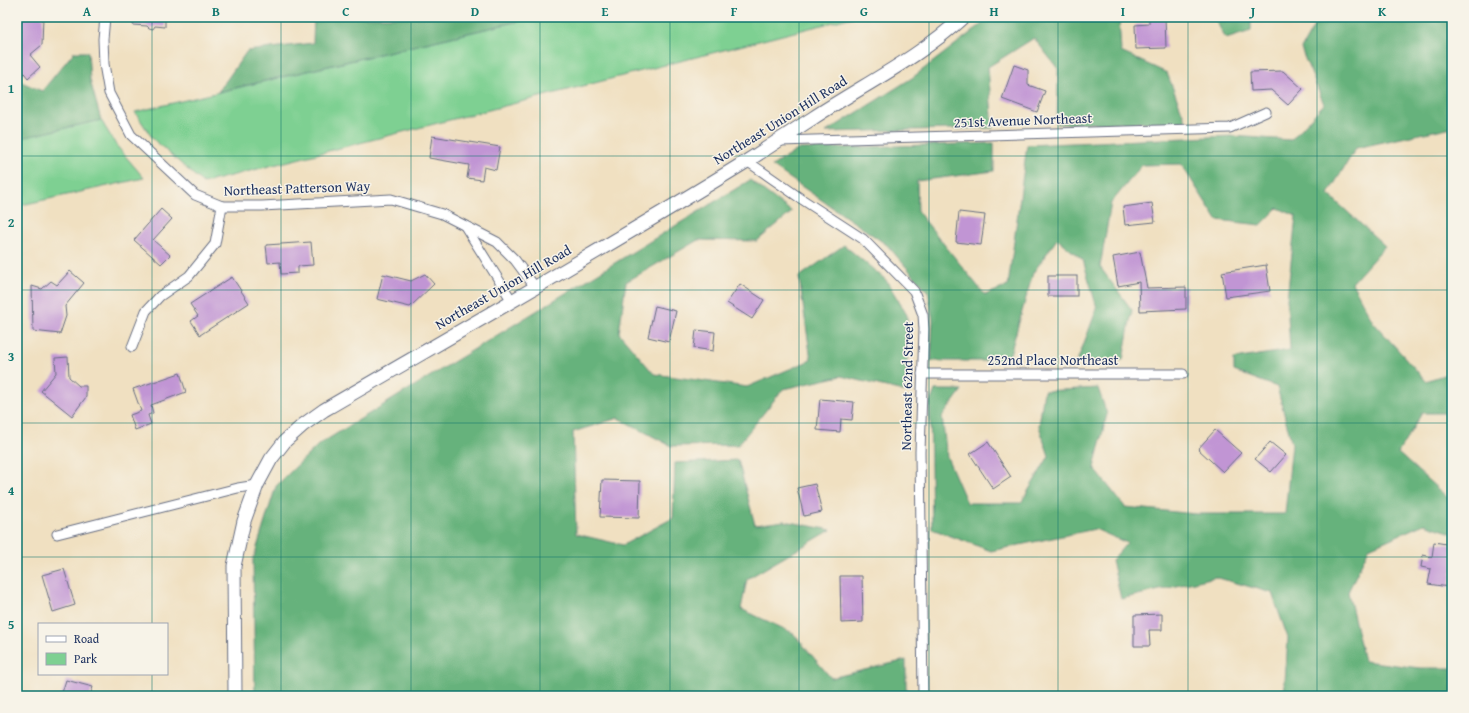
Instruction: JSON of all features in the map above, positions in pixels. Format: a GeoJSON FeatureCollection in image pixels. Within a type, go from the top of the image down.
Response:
{"type":"FeatureCollection","features":[{"type":"Feature","properties":{"kind":"street","name":"Northeast Patterson Way"},"geometry":{"type":"LineString","coordinates":[[105,17],[103,38],[104,64],[108,93],[132,135],[195,195],[222,206],[262,206],[391,199],[442,214],[497,242],[515,260],[535,287]]}},
{"type":"Feature","properties":{"kind":"street","name":"Northeast Union Hill Road"},"geometry":{"type":"LineString","coordinates":[[235,696],[234,566],[244,520],[257,485],[271,459],[285,441],[303,425],[319,414],[747,160],[916,53],[946,33],[963,17]]}},
{"type":"Feature","properties":{"kind":"street","name":"251st Avenue Northeast"},"geometry":{"type":"LineString","coordinates":[[777,141],[1230,128],[1266,112]]}},
{"type":"Feature","properties":{"kind":"street","name":"Northeast 62nd Street"},"geometry":{"type":"LineString","coordinates":[[747,160],[800,198],[863,239],[914,291],[923,316],[924,334],[920,459],[923,696]]}},
{"type":"Feature","properties":{"kind":"street"},"geometry":{"type":"LineString","coordinates":[[132,347],[146,311],[160,296],[189,276],[215,244],[222,206]]}},
{"type":"Feature","properties":{"kind":"street"},"geometry":{"type":"LineString","coordinates":[[465,226],[512,300]]}},
{"type":"Feature","properties":{"kind":"street","name":"252nd Place Northeast"},"geometry":{"type":"LineString","coordinates":[[922,374],[1183,374]]}},
{"type":"Feature","properties":{"kind":"street"},"geometry":{"type":"LineString","coordinates":[[57,534],[238,488],[257,485]]}},
{"type":"Feature","properties":{"kind":"green space"},"geometry":{"type":"Polygon","coordinates":[[[314,17],[536,17],[218,92],[247,51],[313,43],[314,17]]]}},
{"type":"Feature","properties":{"kind":"green space"},"geometry":{"type":"Polygon","coordinates":[[[536,17],[853,17],[203,183],[153,139],[135,112],[536,17]]]}},
{"type":"Feature","properties":{"kind":"green space"},"geometry":{"type":"Polygon","coordinates":[[[991,17],[1119,17],[1121,52],[1167,73],[1186,122],[1057,124],[1058,69],[1034,38],[988,67],[993,128],[826,132],[912,78],[991,17]]]}},
{"type":"Feature","properties":{"kind":"green space"},"geometry":{"type":"Polygon","coordinates":[[[1214,17],[1251,17],[1251,31],[1226,39],[1214,17]]]}},
{"type":"Feature","properties":{"kind":"green space"},"geometry":{"type":"Polygon","coordinates":[[[1319,17],[1452,17],[1452,127],[1356,148],[1328,194],[1385,246],[1352,283],[1373,322],[1426,381],[1452,372],[1452,413],[1422,413],[1398,453],[1448,498],[1452,498],[1452,533],[1424,524],[1369,548],[1348,592],[1364,661],[1420,668],[1452,668],[1452,696],[1284,696],[1288,638],[1272,593],[1215,577],[1121,599],[1112,560],[1127,543],[1095,529],[991,551],[932,529],[930,403],[935,390],[962,390],[942,417],[947,457],[967,503],[1021,503],[1049,456],[1039,426],[1044,391],[1098,388],[1107,414],[1094,468],[1125,507],[1196,514],[1285,514],[1292,444],[1277,387],[1234,371],[1234,359],[1290,350],[1287,299],[1296,216],[1278,208],[1261,225],[1217,220],[1181,164],[1142,165],[1111,203],[1100,267],[1132,310],[1123,360],[1077,362],[1097,308],[1083,260],[1057,239],[1033,273],[1008,361],[931,361],[933,320],[928,292],[887,245],[772,166],[799,149],[994,143],[994,171],[917,181],[918,212],[985,295],[1008,286],[1027,145],[1232,136],[1291,140],[1324,104],[1301,49],[1319,17]]]}},
{"type":"Feature","properties":{"kind":"green space"},"geometry":{"type":"Polygon","coordinates":[[[74,52],[88,52],[90,80],[101,120],[17,139],[17,80],[42,91],[74,52]]]}},
{"type":"Feature","properties":{"kind":"green space"},"geometry":{"type":"Polygon","coordinates":[[[101,120],[116,145],[144,178],[17,206],[17,139],[101,120]]]}},
{"type":"Feature","properties":{"kind":"green space"},"geometry":{"type":"Polygon","coordinates":[[[750,180],[792,212],[757,241],[698,240],[626,282],[619,333],[654,374],[747,387],[811,360],[799,277],[844,245],[886,280],[907,315],[907,392],[841,376],[783,389],[738,445],[671,446],[618,418],[573,432],[576,534],[623,545],[673,518],[675,463],[738,460],[755,525],[784,521],[831,530],[747,579],[741,609],[793,633],[831,678],[906,660],[906,696],[778,696],[764,693],[755,696],[255,696],[253,560],[276,486],[318,445],[750,180]]]}},
{"type":"Feature","properties":{"kind":"building"},"geometry":{"type":"Polygon","coordinates":[[[21,17],[43,17],[42,45],[30,55],[40,67],[28,78],[17,64],[17,35],[20,32],[21,17]]]}},
{"type":"Feature","properties":{"kind":"building"},"geometry":{"type":"Polygon","coordinates":[[[133,17],[165,17],[165,27],[155,26],[153,29],[147,26],[133,25],[133,17]]]}},
{"type":"Feature","properties":{"kind":"building"},"geometry":{"type":"Polygon","coordinates":[[[1149,17],[1165,17],[1166,48],[1136,49],[1135,25],[1149,24],[1149,17]]]}},
{"type":"Feature","properties":{"kind":"building"},"geometry":{"type":"Polygon","coordinates":[[[1014,65],[1028,70],[1028,85],[1045,91],[1037,112],[1002,99],[1014,65]]]}},
{"type":"Feature","properties":{"kind":"building"},"geometry":{"type":"Polygon","coordinates":[[[1283,71],[1303,89],[1288,105],[1271,90],[1251,91],[1250,72],[1283,71]]]}},
{"type":"Feature","properties":{"kind":"building"},"geometry":{"type":"Polygon","coordinates":[[[432,136],[500,147],[496,170],[484,167],[482,180],[467,178],[469,165],[429,158],[432,136]]]}},
{"type":"Feature","properties":{"kind":"building"},"geometry":{"type":"Polygon","coordinates":[[[1152,203],[1155,222],[1125,225],[1123,207],[1152,203]]]}},
{"type":"Feature","properties":{"kind":"building"},"geometry":{"type":"Polygon","coordinates":[[[161,209],[172,219],[153,240],[170,255],[161,264],[134,240],[161,209]]]}},
{"type":"Feature","properties":{"kind":"building"},"geometry":{"type":"Polygon","coordinates":[[[959,212],[985,215],[981,245],[956,242],[959,212]]]}},
{"type":"Feature","properties":{"kind":"building"},"geometry":{"type":"Polygon","coordinates":[[[311,242],[313,265],[298,266],[298,273],[281,274],[280,262],[268,263],[266,245],[311,242]]]}},
{"type":"Feature","properties":{"kind":"building"},"geometry":{"type":"Polygon","coordinates":[[[1140,252],[1147,288],[1186,287],[1186,309],[1140,311],[1139,282],[1118,286],[1113,257],[1140,252]]]}},
{"type":"Feature","properties":{"kind":"building"},"geometry":{"type":"Polygon","coordinates":[[[1266,265],[1270,291],[1226,297],[1222,272],[1266,265]]]}},
{"type":"Feature","properties":{"kind":"building"},"geometry":{"type":"Polygon","coordinates":[[[70,271],[84,283],[65,306],[66,316],[60,334],[33,331],[32,286],[42,289],[51,281],[57,285],[70,271]]]}},
{"type":"Feature","properties":{"kind":"building"},"geometry":{"type":"Polygon","coordinates":[[[383,274],[411,281],[425,274],[434,284],[410,307],[377,299],[383,274]]]}},
{"type":"Feature","properties":{"kind":"building"},"geometry":{"type":"Polygon","coordinates":[[[1048,276],[1077,276],[1077,296],[1048,296],[1048,276]]]}},
{"type":"Feature","properties":{"kind":"building"},"geometry":{"type":"Polygon","coordinates":[[[232,277],[249,303],[200,335],[191,321],[198,316],[190,304],[232,277]]]}},
{"type":"Feature","properties":{"kind":"building"},"geometry":{"type":"Polygon","coordinates":[[[740,284],[764,300],[752,319],[727,303],[740,284]]]}},
{"type":"Feature","properties":{"kind":"building"},"geometry":{"type":"Polygon","coordinates":[[[655,306],[676,311],[669,342],[648,337],[655,306]]]}},
{"type":"Feature","properties":{"kind":"building"},"geometry":{"type":"Polygon","coordinates":[[[696,330],[715,332],[713,351],[694,348],[696,330]]]}},
{"type":"Feature","properties":{"kind":"building"},"geometry":{"type":"Polygon","coordinates":[[[68,357],[69,377],[79,386],[86,386],[86,397],[72,416],[41,391],[56,373],[55,358],[68,357]]]}},
{"type":"Feature","properties":{"kind":"building"},"geometry":{"type":"Polygon","coordinates":[[[180,373],[186,392],[151,405],[153,413],[148,415],[151,424],[135,430],[130,415],[141,411],[133,389],[180,373]]]}},
{"type":"Feature","properties":{"kind":"building"},"geometry":{"type":"Polygon","coordinates":[[[820,399],[854,402],[852,420],[841,419],[840,432],[817,430],[820,399]]]}},
{"type":"Feature","properties":{"kind":"building"},"geometry":{"type":"Polygon","coordinates":[[[1215,430],[1241,453],[1223,472],[1198,449],[1215,430]]]}},
{"type":"Feature","properties":{"kind":"building"},"geometry":{"type":"Polygon","coordinates":[[[988,442],[1011,477],[993,489],[970,454],[988,442]]]}},
{"type":"Feature","properties":{"kind":"building"},"geometry":{"type":"Polygon","coordinates":[[[1270,442],[1286,455],[1271,472],[1255,459],[1270,442]]]}},
{"type":"Feature","properties":{"kind":"building"},"geometry":{"type":"Polygon","coordinates":[[[602,480],[640,481],[639,518],[600,517],[602,480]]]}},
{"type":"Feature","properties":{"kind":"building"},"geometry":{"type":"Polygon","coordinates":[[[815,484],[822,512],[804,516],[797,488],[815,484]]]}},
{"type":"Feature","properties":{"kind":"building"},"geometry":{"type":"Polygon","coordinates":[[[1434,542],[1452,545],[1452,570],[1449,587],[1428,584],[1431,569],[1421,567],[1423,555],[1432,557],[1434,542]]]}},
{"type":"Feature","properties":{"kind":"building"},"geometry":{"type":"Polygon","coordinates":[[[64,569],[75,605],[53,612],[42,575],[64,569]]]}},
{"type":"Feature","properties":{"kind":"building"},"geometry":{"type":"Polygon","coordinates":[[[840,576],[862,576],[863,622],[841,623],[840,576]]]}},
{"type":"Feature","properties":{"kind":"building"},"geometry":{"type":"Polygon","coordinates":[[[1162,614],[1162,630],[1149,630],[1150,646],[1134,646],[1134,615],[1162,614]]]}},
{"type":"Feature","properties":{"kind":"building"},"geometry":{"type":"Polygon","coordinates":[[[66,680],[93,687],[90,696],[61,696],[66,680]]]}}]}
